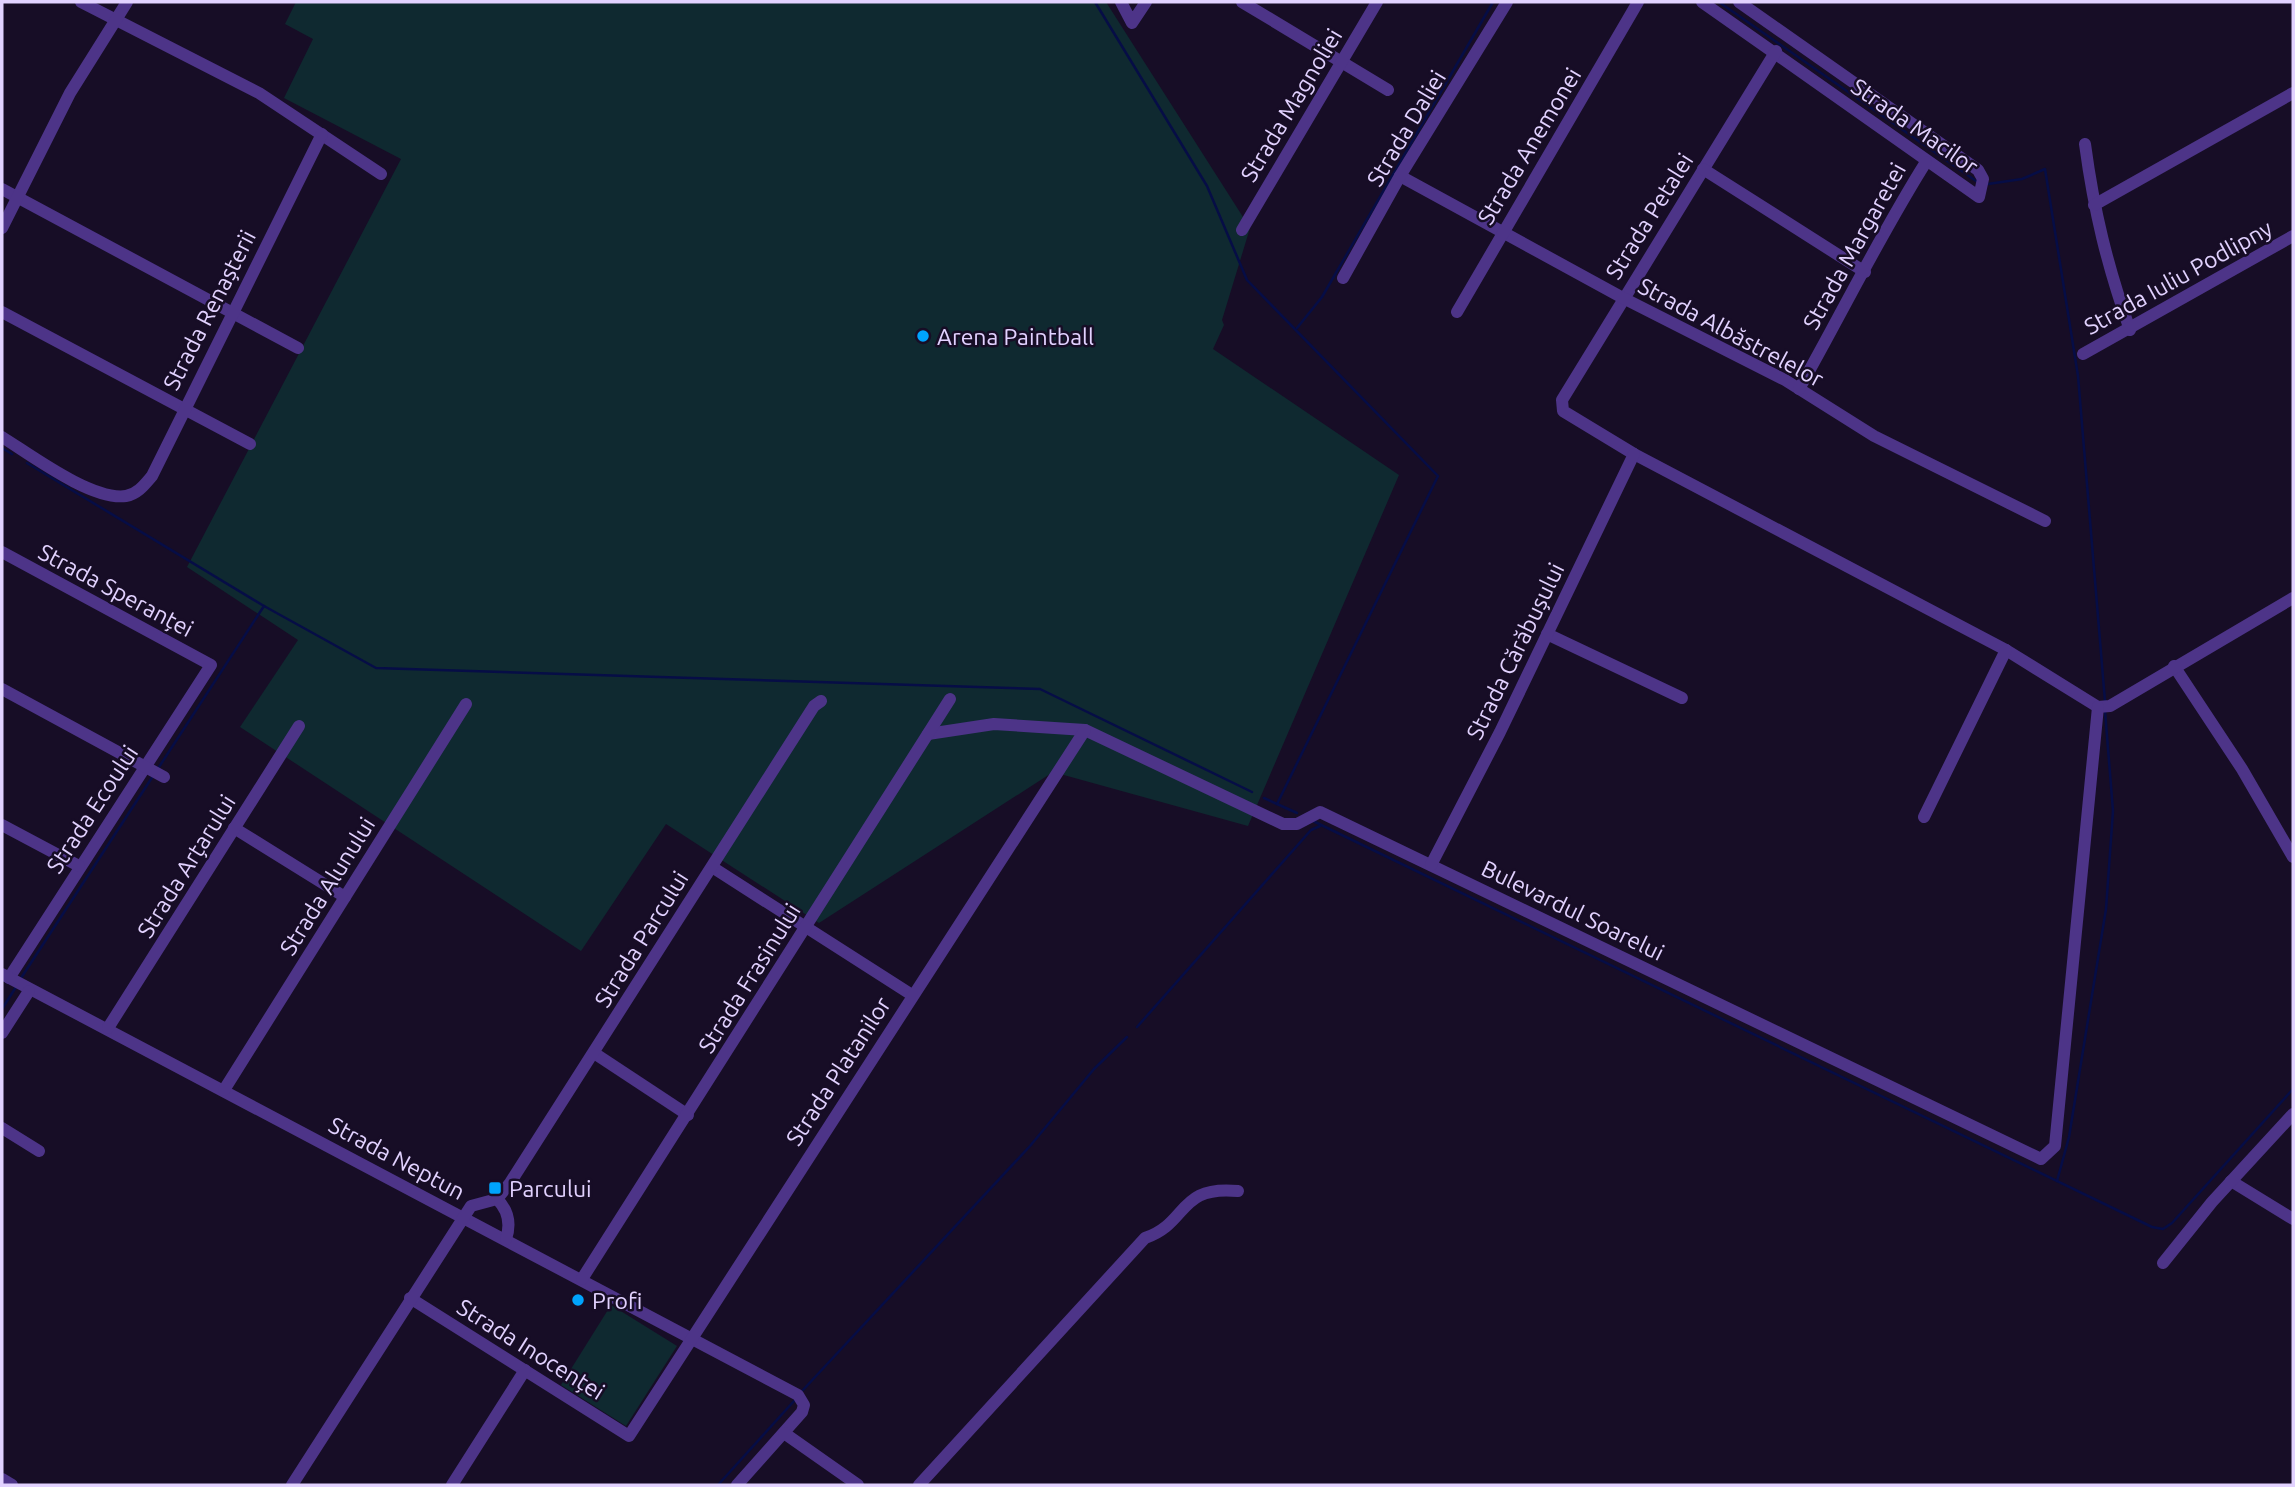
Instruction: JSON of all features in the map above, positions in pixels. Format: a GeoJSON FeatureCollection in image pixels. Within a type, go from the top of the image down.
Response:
{"type":"FeatureCollection","features":[{"type":"Feature","properties":{"kind":"street"},"geometry":{"type":"LineString","coordinates":[[80,2],[259,93],[381,174]]}},
{"type":"Feature","properties":{"kind":"street"},"geometry":{"type":"LineString","coordinates":[[2,228],[70,93],[127,2]]}},
{"type":"Feature","properties":{"kind":"street"},"geometry":{"type":"LineString","coordinates":[[1121,2],[1132,23],[1146,2]]}},
{"type":"Feature","properties":{"kind":"street"},"geometry":{"type":"LineString","coordinates":[[1242,2],[1388,90]]}},
{"type":"Feature","properties":{"kind":"street"},"geometry":{"type":"LineString","coordinates":[[1260,14],[1267,2]]}},
{"type":"Feature","properties":{"kind":"street","name":"Strada Magnoliei"},"geometry":{"type":"LineString","coordinates":[[1242,230],[1377,2]]}},
{"type":"Feature","properties":{"kind":"street","name":"Strada Daliei"},"geometry":{"type":"LineString","coordinates":[[1343,278],[1400,176],[1507,2]]}},
{"type":"Feature","properties":{"kind":"street","name":"Strada Anemonei"},"geometry":{"type":"LineString","coordinates":[[1457,312],[1501,232],[1638,2]]}},
{"type":"Feature","properties":{"kind":"street","name":"Strada Macilor"},"geometry":{"type":"LineString","coordinates":[[1702,2],[1776,51],[1926,162],[1979,197],[1983,179],[1978,170],[1739,2]]}},
{"type":"Feature","properties":{"kind":"street","name":"Strada Petalei"},"geometry":{"type":"LineString","coordinates":[[1634,454],[1563,411],[1562,400],[1776,51]]}},
{"type":"Feature","properties":{"kind":"street"},"geometry":{"type":"LineString","coordinates":[[2094,205],[2293,93]]}},
{"type":"Feature","properties":{"kind":"street","name":"Strada Renașterii"},"geometry":{"type":"LineString","coordinates":[[2,437],[93,490],[127,496],[139,491],[152,476],[183,408],[322,134]]}},
{"type":"Feature","properties":{"kind":"street"},"geometry":{"type":"LineString","coordinates":[[2085,144],[2107,266],[2130,330]]}},
{"type":"Feature","properties":{"kind":"street","name":"Strada Margaretei"},"geometry":{"type":"LineString","coordinates":[[1799,388],[1864,272],[1880,236],[1926,162]]}},
{"type":"Feature","properties":{"kind":"street"},"geometry":{"type":"LineString","coordinates":[[1703,169],[1864,272]]}},
{"type":"Feature","properties":{"kind":"street","name":"Strada Albăstrelelor"},"geometry":{"type":"LineString","coordinates":[[1400,176],[1623,298],[1799,388],[1874,436],[2045,521]]}},
{"type":"Feature","properties":{"kind":"street"},"geometry":{"type":"LineString","coordinates":[[2,189],[298,348]]}},
{"type":"Feature","properties":{"kind":"street","name":"Strada Iuliu Podlipny"},"geometry":{"type":"LineString","coordinates":[[2083,354],[2130,330],[2293,236]]}},
{"type":"Feature","properties":{"kind":"street"},"geometry":{"type":"LineString","coordinates":[[2,312],[250,444]]}},
{"type":"Feature","properties":{"kind":"street"},"geometry":{"type":"LineString","coordinates":[[1634,454],[2006,650],[2098,707],[2110,706],[2293,598]]}},
{"type":"Feature","properties":{"kind":"street","name":"Strada Cărăbușului"},"geometry":{"type":"LineString","coordinates":[[1431,865],[1634,454]]}},
{"type":"Feature","properties":{"kind":"street","name":"Strada Speranței"},"geometry":{"type":"LineString","coordinates":[[2,552],[211,665]]}},
{"type":"Feature","properties":{"kind":"street"},"geometry":{"type":"LineString","coordinates":[[1547,634],[1682,698]]}},
{"type":"Feature","properties":{"kind":"street"},"geometry":{"type":"LineString","coordinates":[[1924,817],[2006,650]]}},
{"type":"Feature","properties":{"kind":"street","name":"Strada Ecoului"},"geometry":{"type":"LineString","coordinates":[[2,1033],[15,982],[79,866],[154,771],[211,665]]}},
{"type":"Feature","properties":{"kind":"street"},"geometry":{"type":"LineString","coordinates":[[2174,666],[2242,769],[2293,857]]}},
{"type":"Feature","properties":{"kind":"street"},"geometry":{"type":"LineString","coordinates":[[2,689],[154,771]]}},
{"type":"Feature","properties":{"kind":"street","name":"Strada Frasinului"},"geometry":{"type":"LineString","coordinates":[[582,1279],[950,699]]}},
{"type":"Feature","properties":{"kind":"street","name":"Strada Parcului"},"geometry":{"type":"LineString","coordinates":[[497,1199],[594,1053],[814,706],[821,701]]}},
{"type":"Feature","properties":{"kind":"street","name":"Strada Alunului"},"geometry":{"type":"LineString","coordinates":[[223,1090],[467,704]]}},
{"type":"Feature","properties":{"kind":"street","name":"Bulevardul Soarelui"},"geometry":{"type":"LineString","coordinates":[[1085,730],[1261,816],[1283,824],[1297,824],[1320,812],[2041,1159],[2055,1146],[2098,707]]}},
{"type":"Feature","properties":{"kind":"street"},"geometry":{"type":"LineString","coordinates":[[928,734],[994,724],[1085,730]]}},
{"type":"Feature","properties":{"kind":"street","name":"Strada Arțarului"},"geometry":{"type":"LineString","coordinates":[[108,1028],[299,726]]}},
{"type":"Feature","properties":{"kind":"street","name":"Strada Platanilor"},"geometry":{"type":"LineString","coordinates":[[629,1436],[1085,730]]}},
{"type":"Feature","properties":{"kind":"street"},"geometry":{"type":"LineString","coordinates":[[2,825],[79,866]]}},
{"type":"Feature","properties":{"kind":"street"},"geometry":{"type":"LineString","coordinates":[[234,828],[345,897]]}},
{"type":"Feature","properties":{"kind":"street"},"geometry":{"type":"LineString","coordinates":[[712,867],[912,995]]}},
{"type":"Feature","properties":{"kind":"street","name":"Strada Neptun"},"geometry":{"type":"LineString","coordinates":[[15,982],[108,1028],[790,1390],[804,1405],[785,1433]]}},
{"type":"Feature","properties":{"kind":"street"},"geometry":{"type":"LineString","coordinates":[[594,1053],[688,1115]]}},
{"type":"Feature","properties":{"kind":"street"},"geometry":{"type":"LineString","coordinates":[[2164,1263],[2231,1181],[2293,1114]]}},
{"type":"Feature","properties":{"kind":"street"},"geometry":{"type":"LineString","coordinates":[[2,1128],[39,1151]]}},
{"type":"Feature","properties":{"kind":"street"},"geometry":{"type":"LineString","coordinates":[[2231,1181],[2293,1219]]}},
{"type":"Feature","properties":{"kind":"street"},"geometry":{"type":"LineString","coordinates":[[919,1485],[1145,1238],[1161,1233],[1191,1198],[1214,1189],[1238,1191]]}},
{"type":"Feature","properties":{"kind":"street"},"geometry":{"type":"LineString","coordinates":[[292,1485],[462,1216],[471,1206],[497,1199],[504,1206],[508,1219],[506,1239]]}},
{"type":"Feature","properties":{"kind":"street","name":"Strada Inocenței"},"geometry":{"type":"LineString","coordinates":[[410,1298],[629,1436]]}},
{"type":"Feature","properties":{"kind":"street"},"geometry":{"type":"LineString","coordinates":[[452,1485],[525,1370]]}},
{"type":"Feature","properties":{"kind":"street"},"geometry":{"type":"LineString","coordinates":[[737,1485],[785,1433],[858,1485]]}},
{"type":"Feature","properties":{"kind":"street"},"geometry":{"type":"LineString","coordinates":[[2,1479],[12,1485]]}},
{"type":"Feature","properties":{"kind":"shaded area"},"geometry":{"type":"Polygon","coordinates":[[[296,2],[1106,2],[1250,228],[1222,320],[1224,325],[1213,349],[1399,475],[1248,826],[1053,772],[819,923],[666,824],[581,951],[240,727],[298,640],[187,567],[401,159],[284,98],[313,39],[285,24],[296,2]]]}},
{"type":"Feature","properties":{"kind":"shaded area"},"geometry":{"type":"Polygon","coordinates":[[[611,1305],[677,1346],[626,1426],[561,1385],[611,1305]]]}},
{"type":"Feature","properties":{"kind":"waterway"},"geometry":{"type":"LineString","coordinates":[[1095,2],[1207,186],[1247,280],[1438,476],[1277,804],[1264,798]]}},
{"type":"Feature","properties":{"kind":"waterway"},"geometry":{"type":"LineString","coordinates":[[1297,328],[1322,297],[1493,2]]}},
{"type":"Feature","properties":{"kind":"waterway"},"geometry":{"type":"LineString","coordinates":[[1719,2],[1976,181]]}},
{"type":"Feature","properties":{"kind":"waterway"},"geometry":{"type":"LineString","coordinates":[[1988,184],[2022,179],[2045,169],[2078,376],[2105,701]]}},
{"type":"Feature","properties":{"kind":"waterway"},"geometry":{"type":"LineString","coordinates":[[2,448],[12,454]]}},
{"type":"Feature","properties":{"kind":"waterway"},"geometry":{"type":"LineString","coordinates":[[27,463],[264,606],[376,668],[1040,689],[1252,792]]}},
{"type":"Feature","properties":{"kind":"waterway"},"geometry":{"type":"LineString","coordinates":[[157,770],[264,606]]}},
{"type":"Feature","properties":{"kind":"waterway"},"geometry":{"type":"LineString","coordinates":[[2057,1181],[2069,1137],[2106,909],[2113,811],[2105,711]]}},
{"type":"Feature","properties":{"kind":"waterway"},"geometry":{"type":"LineString","coordinates":[[21,978],[153,776]]}},
{"type":"Feature","properties":{"kind":"waterway"},"geometry":{"type":"LineString","coordinates":[[1277,804],[1297,813]]}},
{"type":"Feature","properties":{"kind":"waterway"},"geometry":{"type":"LineString","coordinates":[[1313,821],[2152,1227],[2163,1229],[2172,1223],[2293,1089]]}},
{"type":"Feature","properties":{"kind":"waterway"},"geometry":{"type":"LineString","coordinates":[[1137,1027],[1311,830],[1320,826]]}},
{"type":"Feature","properties":{"kind":"waterway"},"geometry":{"type":"LineString","coordinates":[[2,1009],[16,987]]}},
{"type":"Feature","properties":{"kind":"waterway"},"geometry":{"type":"LineString","coordinates":[[803,1390],[1030,1146],[1094,1069],[1127,1037]]}},
{"type":"Feature","properties":{"kind":"waterway"},"geometry":{"type":"LineString","coordinates":[[718,1485],[794,1401]]}},
{"type":"Feature","properties":{"kind":"place","name":"Arena Paintball"},"geometry":{"type":"Point","coordinates":[923,336]}},
{"type":"Feature","properties":{"kind":"place","name":"Parcului"},"geometry":{"type":"Point","coordinates":[495,1188]}},
{"type":"Feature","properties":{"kind":"place","name":"Profi"},"geometry":{"type":"Point","coordinates":[578,1300]}}]}
